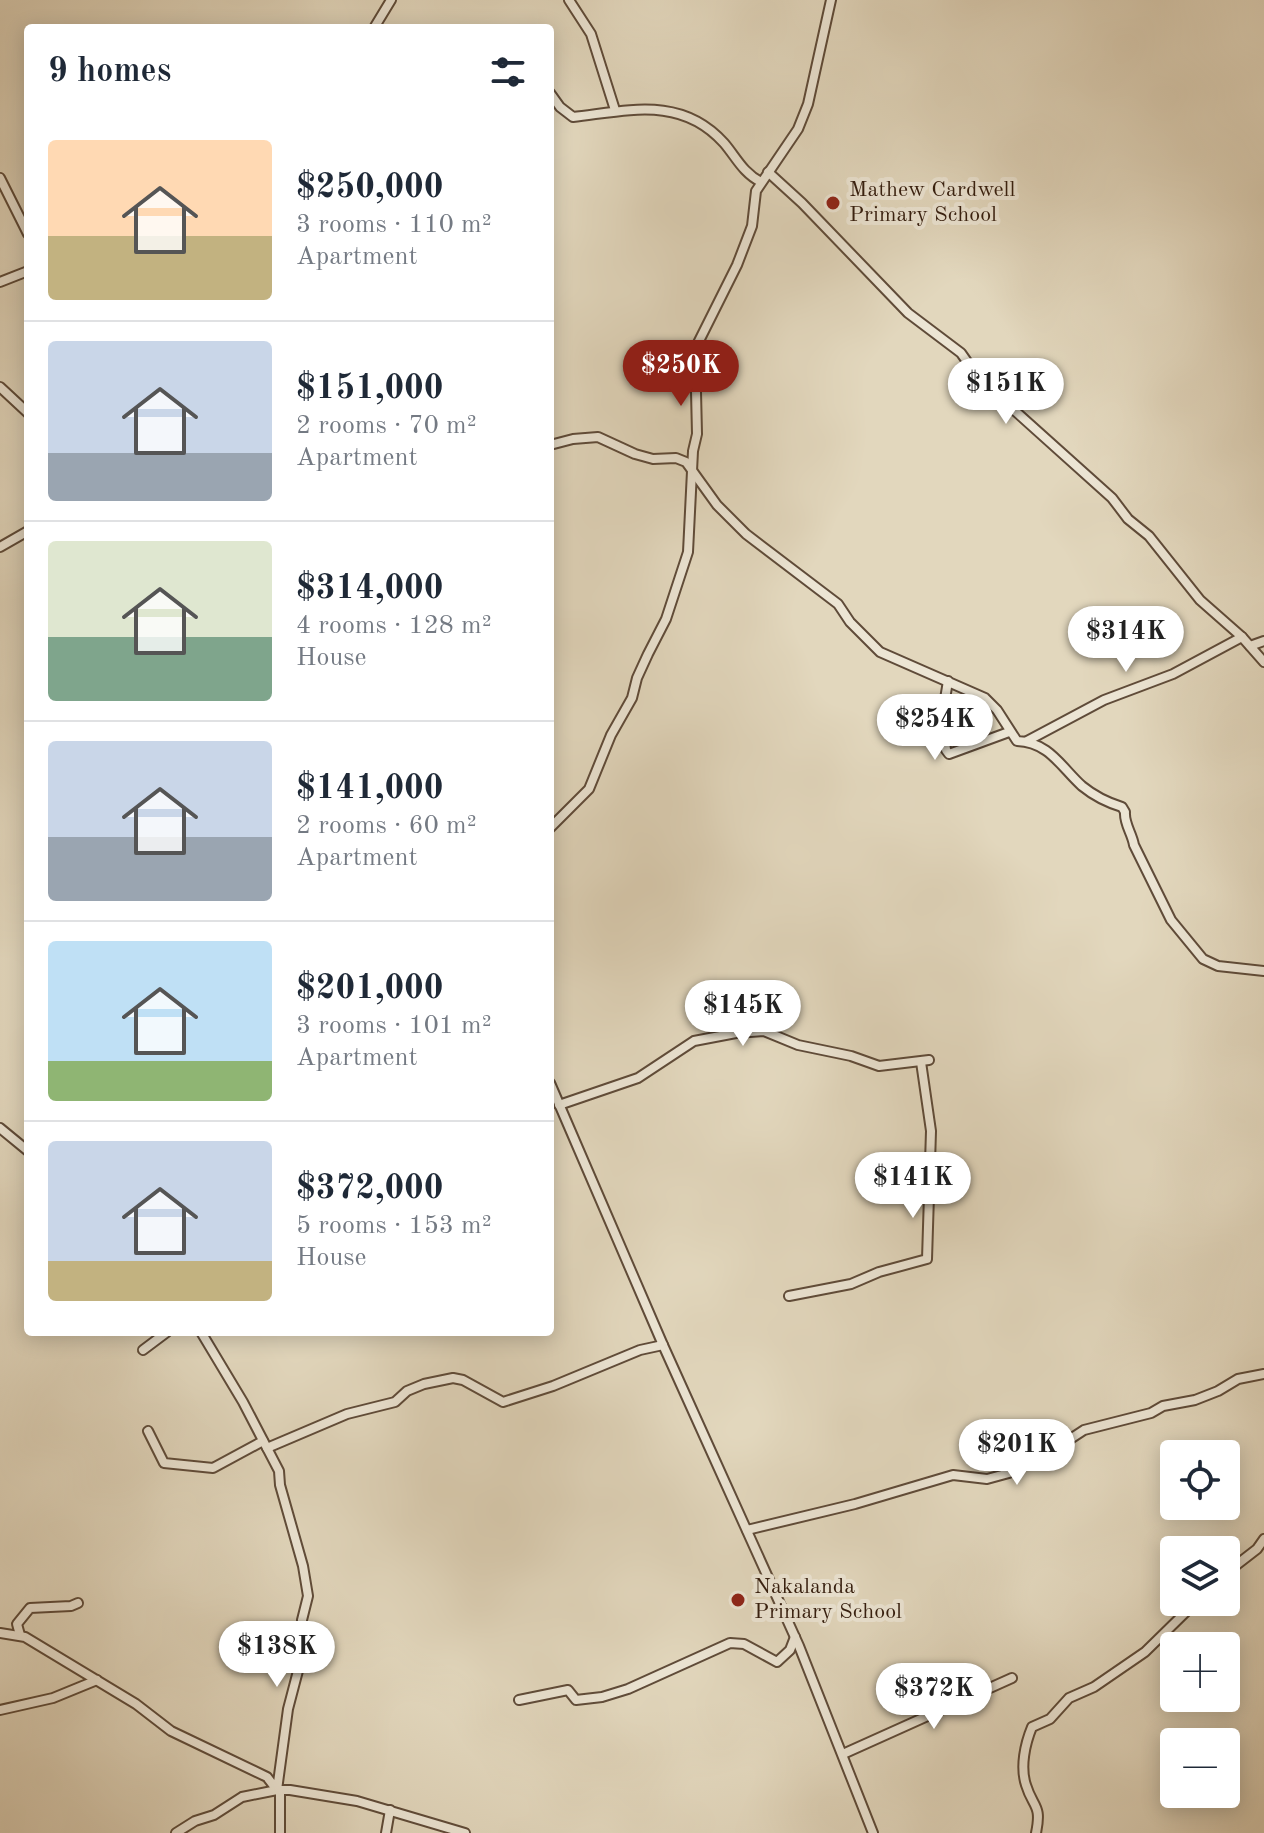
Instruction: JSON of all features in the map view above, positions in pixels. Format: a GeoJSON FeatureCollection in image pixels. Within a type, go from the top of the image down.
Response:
{"type":"FeatureCollection","features":[{"type":"Feature","properties":{"kind":"street"},"geometry":{"type":"LineString","coordinates":[[376,24],[391,0]]}},
{"type":"Feature","properties":{"kind":"street"},"geometry":{"type":"LineString","coordinates":[[569,0],[591,34],[615,110]]}},
{"type":"Feature","properties":{"kind":"street"},"geometry":{"type":"LineString","coordinates":[[554,824],[589,789],[666,619],[688,552],[697,396],[693,355],[737,265],[752,226],[755,196],[761,182],[798,129],[813,91],[831,0]]}},
{"type":"Feature","properties":{"kind":"street"},"geometry":{"type":"LineString","coordinates":[[554,99],[573,117],[615,110],[677,114],[703,123],[724,143],[743,168],[761,182]]}},
{"type":"Feature","properties":{"kind":"street"},"geometry":{"type":"LineString","coordinates":[[768,172],[908,313],[961,353],[986,387],[1112,498],[1128,519],[1149,536],[1200,600],[1242,637],[1264,662]]}},
{"type":"Feature","properties":{"kind":"street"},"geometry":{"type":"LineString","coordinates":[[0,178],[24,226]]}},
{"type":"Feature","properties":{"kind":"street"},"geometry":{"type":"LineString","coordinates":[[0,282],[24,273]]}},
{"type":"Feature","properties":{"kind":"street"},"geometry":{"type":"LineString","coordinates":[[0,387],[24,409]]}},
{"type":"Feature","properties":{"kind":"street"},"geometry":{"type":"LineString","coordinates":[[554,444],[598,437],[629,452],[653,459],[678,458],[692,468],[717,505],[746,534],[843,608],[850,622],[880,652],[985,698],[997,710],[1017,741],[1036,743],[1057,758],[1083,787],[1124,809],[1123,819],[1134,845],[1171,920],[1203,959],[1218,966],[1264,971]]}},
{"type":"Feature","properties":{"kind":"street"},"geometry":{"type":"LineString","coordinates":[[0,547],[24,533]]}},
{"type":"Feature","properties":{"kind":"street"},"geometry":{"type":"LineString","coordinates":[[1027,741],[1104,700],[1173,674],[1242,637]]}},
{"type":"Feature","properties":{"kind":"street"},"geometry":{"type":"LineString","coordinates":[[1250,646],[1264,641]]}},
{"type":"Feature","properties":{"kind":"street"},"geometry":{"type":"LineString","coordinates":[[948,681],[942,717],[949,754],[1009,732]]}},
{"type":"Feature","properties":{"kind":"street"},"geometry":{"type":"LineString","coordinates":[[559,1105],[638,1078],[694,1041],[736,1033],[764,1031],[798,1045],[851,1056],[879,1066],[925,1061],[931,1131],[927,1259],[879,1272],[851,1284],[789,1296]]}},
{"type":"Feature","properties":{"kind":"street"},"geometry":{"type":"LineString","coordinates":[[554,1093],[663,1345],[795,1637],[873,1833]]}},
{"type":"Feature","properties":{"kind":"street"},"geometry":{"type":"LineString","coordinates":[[0,1128],[24,1148]]}},
{"type":"Feature","properties":{"kind":"street"},"geometry":{"type":"LineString","coordinates":[[143,1350],[162,1336]]}},
{"type":"Feature","properties":{"kind":"street"},"geometry":{"type":"LineString","coordinates":[[203,1336],[279,1471],[308,1596],[301,1629],[299,1667],[288,1709],[278,1790],[280,1833]]}},
{"type":"Feature","properties":{"kind":"street"},"geometry":{"type":"LineString","coordinates":[[148,1431],[164,1463],[213,1468],[347,1414],[395,1402],[407,1391],[424,1384],[453,1378],[463,1380],[503,1402],[553,1386],[640,1350],[663,1345]]}},
{"type":"Feature","properties":{"kind":"street"},"geometry":{"type":"LineString","coordinates":[[747,1530],[855,1504],[953,1475],[987,1479],[1009,1473],[1019,1460],[1052,1451],[1084,1430],[1151,1413],[1163,1406],[1195,1400],[1238,1379],[1264,1374]]}},
{"type":"Feature","properties":{"kind":"street"},"geometry":{"type":"LineString","coordinates":[[1240,1562],[1264,1539]]}},
{"type":"Feature","properties":{"kind":"street"},"geometry":{"type":"LineString","coordinates":[[20,1635],[17,1624],[30,1608],[78,1603]]}},
{"type":"Feature","properties":{"kind":"street"},"geometry":{"type":"LineString","coordinates":[[1036,1833],[1039,1813],[1024,1777],[1026,1747],[1032,1727],[1050,1719],[1069,1698],[1094,1687],[1145,1652],[1182,1616]]}},
{"type":"Feature","properties":{"kind":"street"},"geometry":{"type":"LineString","coordinates":[[0,1633],[20,1635],[136,1704],[171,1731],[267,1777],[278,1790]]}},
{"type":"Feature","properties":{"kind":"street"},"geometry":{"type":"LineString","coordinates":[[519,1700],[568,1690],[576,1700],[602,1697],[667,1673],[730,1643],[744,1644],[777,1662],[790,1650],[795,1637]]}},
{"type":"Feature","properties":{"kind":"street"},"geometry":{"type":"LineString","coordinates":[[843,1754],[1012,1678]]}},
{"type":"Feature","properties":{"kind":"street"},"geometry":{"type":"LineString","coordinates":[[0,1710],[53,1698],[97,1680]]}},
{"type":"Feature","properties":{"kind":"street"},"geometry":{"type":"LineString","coordinates":[[176,1833],[242,1797],[278,1790],[325,1795],[390,1810],[465,1833]]}},
{"type":"Feature","properties":{"kind":"street"},"geometry":{"type":"LineString","coordinates":[[386,1833],[390,1810]]}},
{"type":"Feature","properties":{"kind":"place","name":"Mathew Cardwell Primary School"},"geometry":{"type":"Point","coordinates":[833,203]}},
{"type":"Feature","properties":{"kind":"place","name":"Nakalanda Primary School"},"geometry":{"type":"Point","coordinates":[738,1600]}}]}
